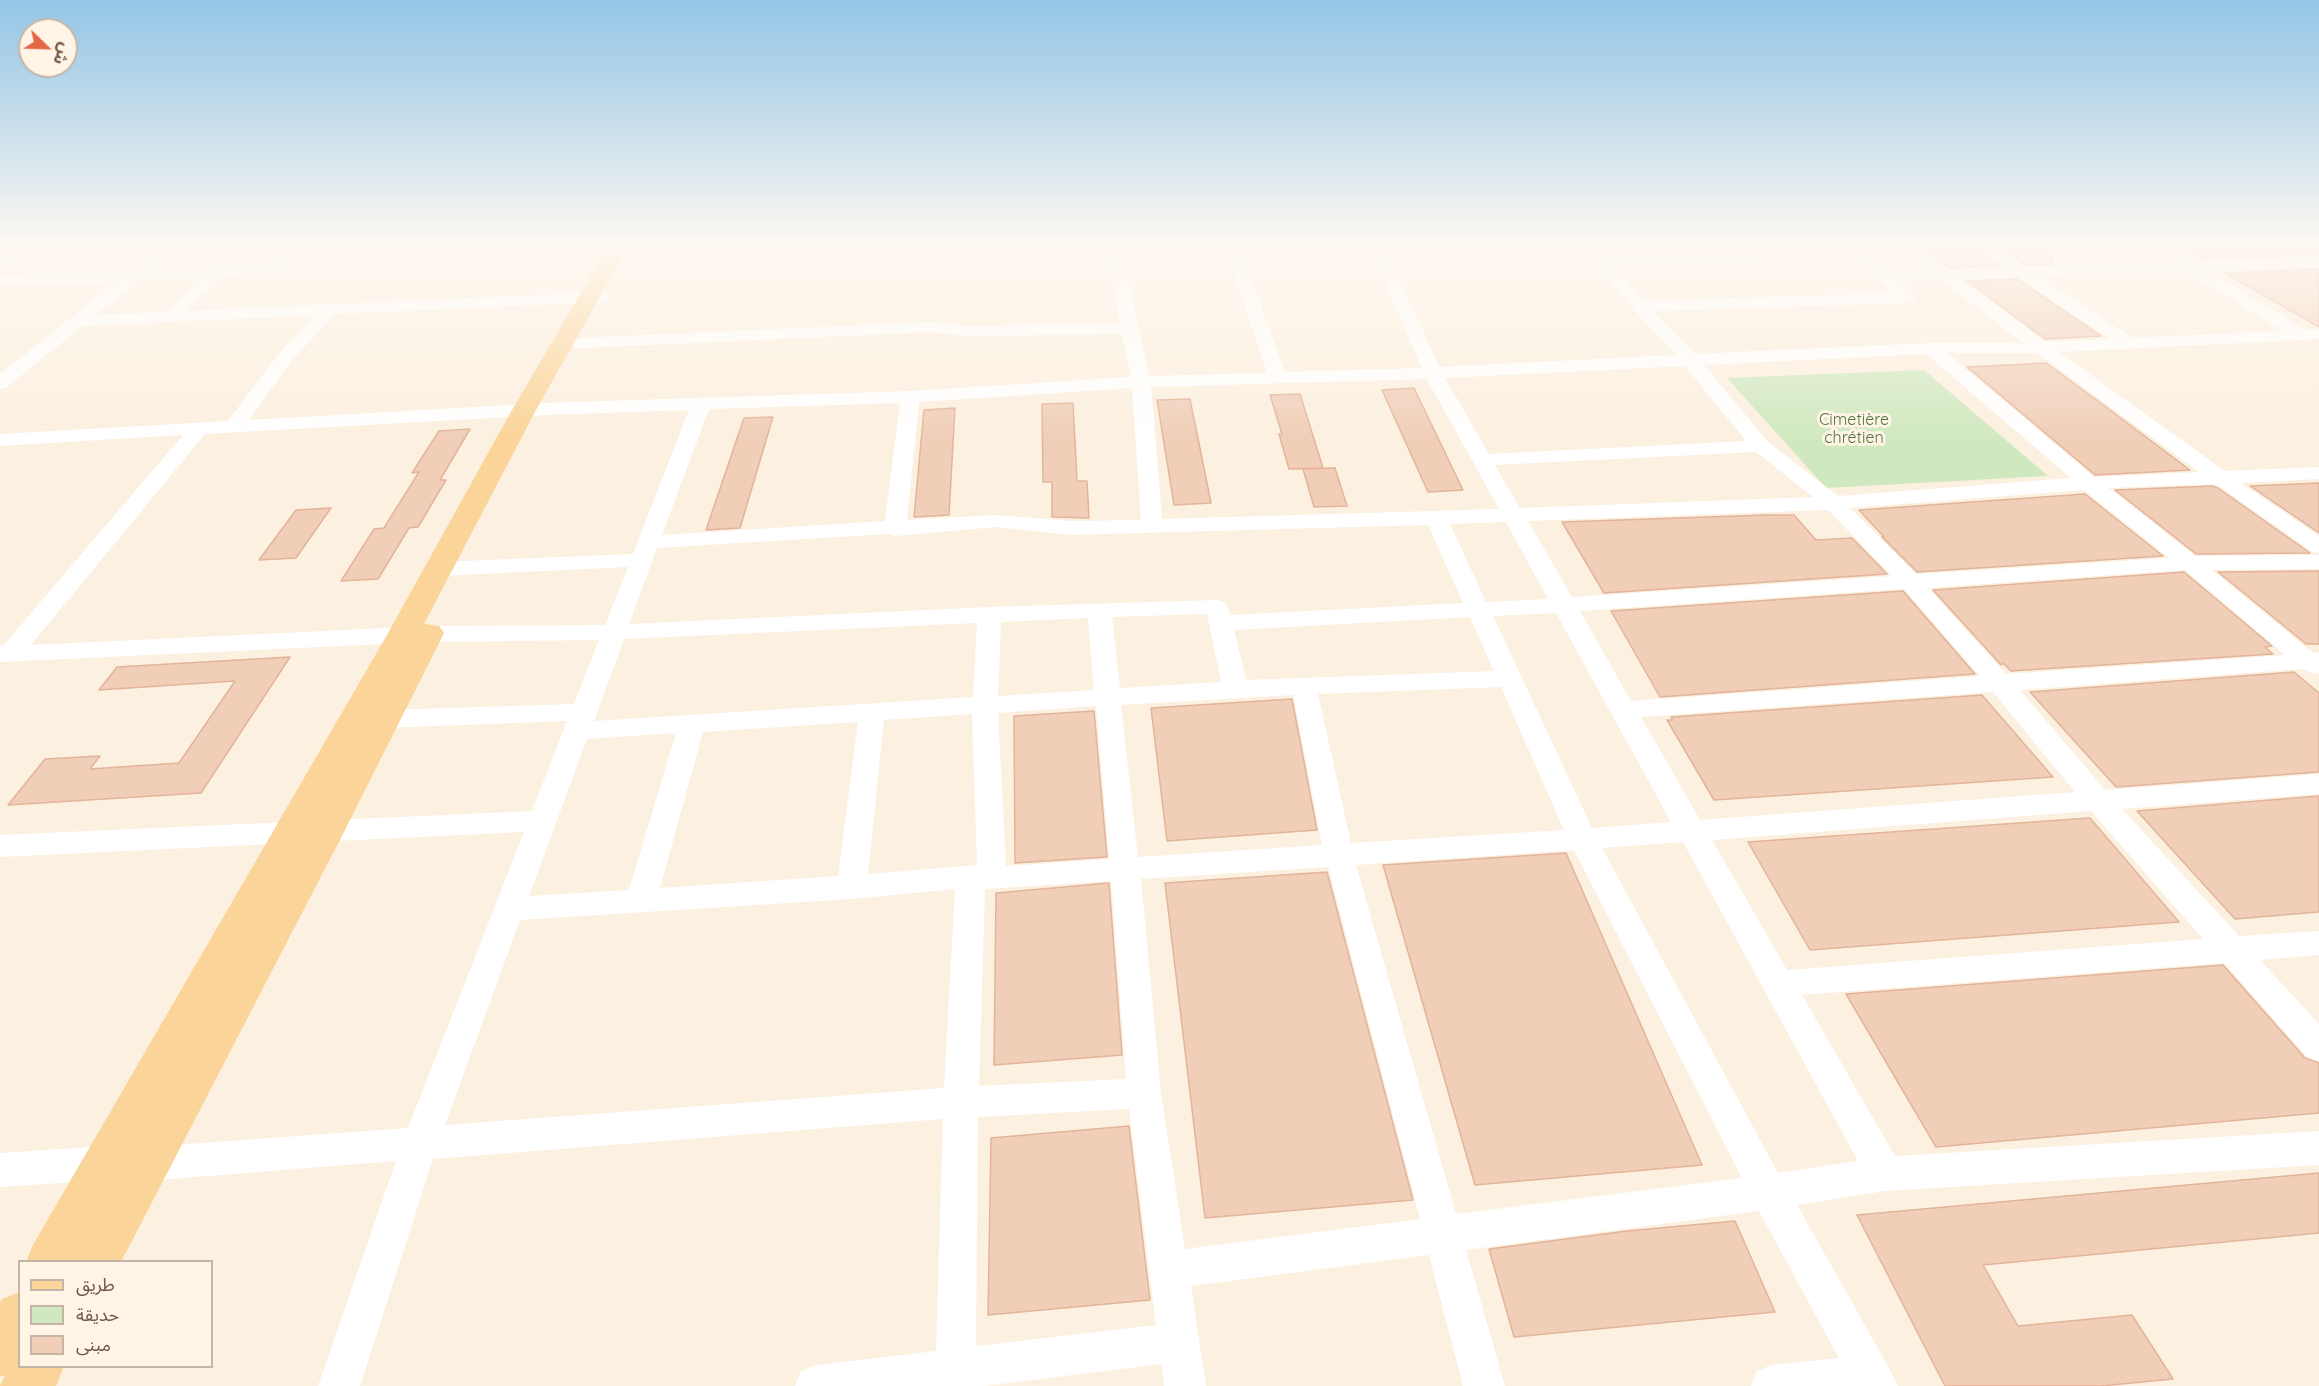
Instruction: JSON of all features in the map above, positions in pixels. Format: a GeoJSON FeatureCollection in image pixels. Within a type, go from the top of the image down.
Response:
{"type":"FeatureCollection","features":[{"type":"Feature","properties":{"kind":"main road"},"geometry":{"type":"LineString","coordinates":[[52,1260],[290,834],[415,634],[589,312]]}},
{"type":"Feature","properties":{"kind":"main road"},"geometry":{"type":"LineString","coordinates":[[534,410],[580,344],[592,312]]}},
{"type":"Feature","properties":{"kind":"main road"},"geometry":{"type":"LineString","coordinates":[[95,1260],[384,719],[415,634]]}},
{"type":"Feature","properties":{"kind":"main road"},"geometry":{"type":"LineString","coordinates":[[0,1352],[18,1320]]}},
{"type":"Feature","properties":{"kind":"main road"},"geometry":{"type":"LineString","coordinates":[[27,1386],[37,1368]]}},
{"type":"Feature","properties":{"kind":"street"},"geometry":{"type":"LineString","coordinates":[[0,383],[89,312]]}},
{"type":"Feature","properties":{"kind":"street"},"geometry":{"type":"LineString","coordinates":[[170,317],[176,312]]}},
{"type":"Feature","properties":{"kind":"street"},"geometry":{"type":"LineString","coordinates":[[77,321],[292,312]]}},
{"type":"Feature","properties":{"kind":"street"},"geometry":{"type":"LineString","coordinates":[[234,427],[286,356],[328,312]]}},
{"type":"Feature","properties":{"kind":"street"},"geometry":{"type":"LineString","coordinates":[[1127,312],[1141,382],[1152,526]]}},
{"type":"Feature","properties":{"kind":"street"},"geometry":{"type":"LineString","coordinates":[[1255,312],[1278,378]]}},
{"type":"Feature","properties":{"kind":"street"},"geometry":{"type":"LineString","coordinates":[[1406,312],[1433,373],[1886,1174]]}},
{"type":"Feature","properties":{"kind":"street"},"geometry":{"type":"LineString","coordinates":[[1643,312],[1690,360],[1761,446],[1833,502],[1910,582],[2000,683],[2098,801],[2319,1047]]}},
{"type":"Feature","properties":{"kind":"street"},"geometry":{"type":"LineString","coordinates":[[1993,312],[2220,478],[2319,546]]}},
{"type":"Feature","properties":{"kind":"street"},"geometry":{"type":"LineString","coordinates":[[2080,312],[2127,343]]}},
{"type":"Feature","properties":{"kind":"street"},"geometry":{"type":"LineString","coordinates":[[2108,312],[2154,342]]}},
{"type":"Feature","properties":{"kind":"street"},"geometry":{"type":"LineString","coordinates":[[2264,312],[2300,334]]}},
{"type":"Feature","properties":{"kind":"street"},"geometry":{"type":"LineString","coordinates":[[580,344],[932,327],[966,331],[1131,329]]}},
{"type":"Feature","properties":{"kind":"street"},"geometry":{"type":"LineString","coordinates":[[0,440],[534,410],[910,398],[1141,382],[1433,373],[1930,348],[2041,348],[2319,334]]}},
{"type":"Feature","properties":{"kind":"street"},"geometry":{"type":"LineString","coordinates":[[1930,348],[2089,483],[2315,664]]}},
{"type":"Feature","properties":{"kind":"street"},"geometry":{"type":"LineString","coordinates":[[895,529],[910,398]]}},
{"type":"Feature","properties":{"kind":"street"},"geometry":{"type":"LineString","coordinates":[[339,1386],[420,1143],[701,404]]}},
{"type":"Feature","properties":{"kind":"street"},"geometry":{"type":"LineString","coordinates":[[5,654],[199,429]]}},
{"type":"Feature","properties":{"kind":"street"},"geometry":{"type":"LineString","coordinates":[[1482,460],[1761,446]]}},
{"type":"Feature","properties":{"kind":"street"},"geometry":{"type":"LineString","coordinates":[[452,568],[996,521],[1071,528],[1436,518],[1833,502],[2089,483],[2319,473]]}},
{"type":"Feature","properties":{"kind":"street"},"geometry":{"type":"LineString","coordinates":[[1436,518],[1583,839],[1769,1192],[1874,1381],[1772,1386]]}},
{"type":"Feature","properties":{"kind":"street"},"geometry":{"type":"LineString","coordinates":[[1221,623],[1564,605],[2190,563],[2319,562]]}},
{"type":"Feature","properties":{"kind":"street"},"geometry":{"type":"LineString","coordinates":[[5,654],[415,634],[614,632],[989,614],[1217,607],[1235,689]]}},
{"type":"Feature","properties":{"kind":"street"},"geometry":{"type":"LineString","coordinates":[[1099,610],[1125,869],[1144,1093],[1185,1386]]}},
{"type":"Feature","properties":{"kind":"street"},"geometry":{"type":"LineString","coordinates":[[955,1378],[962,1102],[981,877],[989,614]]}},
{"type":"Feature","properties":{"kind":"street"},"geometry":{"type":"LineString","coordinates":[[1623,710],[2000,683],[2315,664]]}},
{"type":"Feature","properties":{"kind":"street"},"geometry":{"type":"LineString","coordinates":[[384,719],[693,723],[1235,689],[1510,679]]}},
{"type":"Feature","properties":{"kind":"street"},"geometry":{"type":"LineString","coordinates":[[1304,687],[1339,855],[1484,1386]]}},
{"type":"Feature","properties":{"kind":"street"},"geometry":{"type":"LineString","coordinates":[[852,887],[872,712]]}},
{"type":"Feature","properties":{"kind":"street"},"geometry":{"type":"LineString","coordinates":[[641,901],[693,723]]}},
{"type":"Feature","properties":{"kind":"street"},"geometry":{"type":"LineString","coordinates":[[509,909],[1583,839],[2319,784]]}},
{"type":"Feature","properties":{"kind":"street"},"geometry":{"type":"LineString","coordinates":[[0,846],[543,821]]}},
{"type":"Feature","properties":{"kind":"street"},"geometry":{"type":"LineString","coordinates":[[1778,984],[2319,943]]}},
{"type":"Feature","properties":{"kind":"street"},"geometry":{"type":"LineString","coordinates":[[0,1170],[106,1163],[146,1164],[962,1102],[1144,1093]]}},
{"type":"Feature","properties":{"kind":"street"},"geometry":{"type":"LineString","coordinates":[[1169,1270],[1769,1192],[1886,1174],[2319,1148]]}},
{"type":"Feature","properties":{"kind":"street"},"geometry":{"type":"LineString","coordinates":[[816,1386],[955,1378],[1179,1342]]}},
{"type":"Feature","properties":{"kind":"green space","name":"Cimetière chrétien"},"geometry":{"type":"Polygon","coordinates":[[[1924,370],[2048,476],[1826,488],[1727,378],[1924,370]]]}},
{"type":"Feature","properties":{"kind":"building"},"geometry":{"type":"Polygon","coordinates":[[[2008,312],[2065,312],[2101,336],[2045,339],[2008,312]]]}},
{"type":"Feature","properties":{"kind":"building"},"geometry":{"type":"Polygon","coordinates":[[[2292,312],[2319,312],[2319,327],[2292,312]]]}},
{"type":"Feature","properties":{"kind":"building"},"geometry":{"type":"Polygon","coordinates":[[[2046,363],[2190,470],[2095,475],[1967,367],[2046,363]]]}},
{"type":"Feature","properties":{"kind":"building"},"geometry":{"type":"Polygon","coordinates":[[[1414,388],[1463,490],[1428,492],[1382,390],[1414,388]]]}},
{"type":"Feature","properties":{"kind":"building"},"geometry":{"type":"Polygon","coordinates":[[[1300,394],[1323,468],[1289,469],[1279,434],[1282,434],[1270,395],[1300,394]]]}},
{"type":"Feature","properties":{"kind":"building"},"geometry":{"type":"Polygon","coordinates":[[[1190,399],[1211,503],[1174,505],[1157,400],[1190,399]]]}},
{"type":"Feature","properties":{"kind":"building"},"geometry":{"type":"Polygon","coordinates":[[[1073,403],[1077,481],[1087,481],[1089,518],[1052,517],[1052,482],[1043,482],[1042,404],[1073,403]]]}},
{"type":"Feature","properties":{"kind":"building"},"geometry":{"type":"Polygon","coordinates":[[[955,408],[949,515],[914,517],[924,410],[955,408]]]}},
{"type":"Feature","properties":{"kind":"building"},"geometry":{"type":"Polygon","coordinates":[[[773,417],[740,528],[706,530],[744,418],[773,417]]]}},
{"type":"Feature","properties":{"kind":"building"},"geometry":{"type":"Polygon","coordinates":[[[470,429],[440,480],[446,480],[418,527],[409,528],[378,579],[341,581],[374,529],[384,528],[419,472],[412,473],[439,431],[470,429]]]}},
{"type":"Feature","properties":{"kind":"building"},"geometry":{"type":"Polygon","coordinates":[[[1335,468],[1347,506],[1314,507],[1303,469],[1335,468]]]}},
{"type":"Feature","properties":{"kind":"building"},"geometry":{"type":"Polygon","coordinates":[[[2319,483],[2319,533],[2250,486],[2319,483]]]}},
{"type":"Feature","properties":{"kind":"building"},"geometry":{"type":"Polygon","coordinates":[[[2212,486],[2310,553],[2196,554],[2115,490],[2212,486]]]}},
{"type":"Feature","properties":{"kind":"building"},"geometry":{"type":"Polygon","coordinates":[[[2085,494],[2163,556],[1917,572],[1859,510],[2085,494]]]}},
{"type":"Feature","properties":{"kind":"building"},"geometry":{"type":"Polygon","coordinates":[[[331,508],[296,558],[259,560],[296,510],[331,508]]]}},
{"type":"Feature","properties":{"kind":"building"},"geometry":{"type":"Polygon","coordinates":[[[1794,515],[1816,540],[1852,538],[1887,574],[1604,593],[1562,522],[1794,515]]]}},
{"type":"Feature","properties":{"kind":"building"},"geometry":{"type":"Polygon","coordinates":[[[2319,571],[2319,644],[2306,644],[2218,572],[2319,571]]]}},
{"type":"Feature","properties":{"kind":"building"},"geometry":{"type":"Polygon","coordinates":[[[2184,572],[2272,646],[2265,647],[2273,654],[2011,671],[2003,663],[2001,665],[1933,590],[2184,572]]]}},
{"type":"Feature","properties":{"kind":"building"},"geometry":{"type":"Polygon","coordinates":[[[1903,591],[1975,674],[1660,697],[1611,611],[1903,591]]]}},
{"type":"Feature","properties":{"kind":"building"},"geometry":{"type":"Polygon","coordinates":[[[290,657],[201,793],[8,805],[45,759],[100,756],[90,769],[179,763],[235,681],[99,690],[117,667],[290,657]]]}},
{"type":"Feature","properties":{"kind":"building"},"geometry":{"type":"Polygon","coordinates":[[[2294,672],[2319,693],[2319,772],[2116,787],[2030,692],[2294,672]]]}},
{"type":"Feature","properties":{"kind":"building"},"geometry":{"type":"Polygon","coordinates":[[[1982,695],[2053,777],[1714,800],[1667,720],[1673,720],[1671,717],[1982,695]]]}},
{"type":"Feature","properties":{"kind":"building"},"geometry":{"type":"Polygon","coordinates":[[[1292,699],[1317,830],[1167,841],[1151,708],[1292,699]]]}},
{"type":"Feature","properties":{"kind":"building"},"geometry":{"type":"Polygon","coordinates":[[[1094,711],[1107,857],[1015,863],[1014,716],[1094,711]]]}},
{"type":"Feature","properties":{"kind":"building"},"geometry":{"type":"Polygon","coordinates":[[[2319,796],[2319,912],[2235,919],[2137,811],[2319,796]]]}},
{"type":"Feature","properties":{"kind":"building"},"geometry":{"type":"Polygon","coordinates":[[[2090,818],[2179,922],[1810,950],[1748,842],[2090,818]]]}},
{"type":"Feature","properties":{"kind":"building"},"geometry":{"type":"Polygon","coordinates":[[[1566,853],[1702,1165],[1475,1185],[1383,865],[1566,853]]]}},
{"type":"Feature","properties":{"kind":"building"},"geometry":{"type":"Polygon","coordinates":[[[1327,872],[1413,1200],[1205,1218],[1165,883],[1327,872]]]}},
{"type":"Feature","properties":{"kind":"building"},"geometry":{"type":"Polygon","coordinates":[[[1109,883],[1122,1055],[994,1065],[996,893],[1109,883]]]}},
{"type":"Feature","properties":{"kind":"building"},"geometry":{"type":"Polygon","coordinates":[[[2223,965],[2305,1058],[2319,1063],[2319,1113],[1936,1147],[1846,994],[2223,965]]]}},
{"type":"Feature","properties":{"kind":"building"},"geometry":{"type":"Polygon","coordinates":[[[1129,1126],[1150,1300],[988,1315],[991,1138],[1129,1126]]]}},
{"type":"Feature","properties":{"kind":"building"},"geometry":{"type":"Polygon","coordinates":[[[2319,1173],[2319,1233],[1983,1265],[2018,1326],[2132,1315],[2173,1379],[2101,1386],[1945,1386],[1857,1215],[2319,1173]]]}},
{"type":"Feature","properties":{"kind":"building"},"geometry":{"type":"Polygon","coordinates":[[[1735,1221],[1775,1312],[1514,1337],[1489,1249],[1627,1231],[1735,1221]]]}}]}
